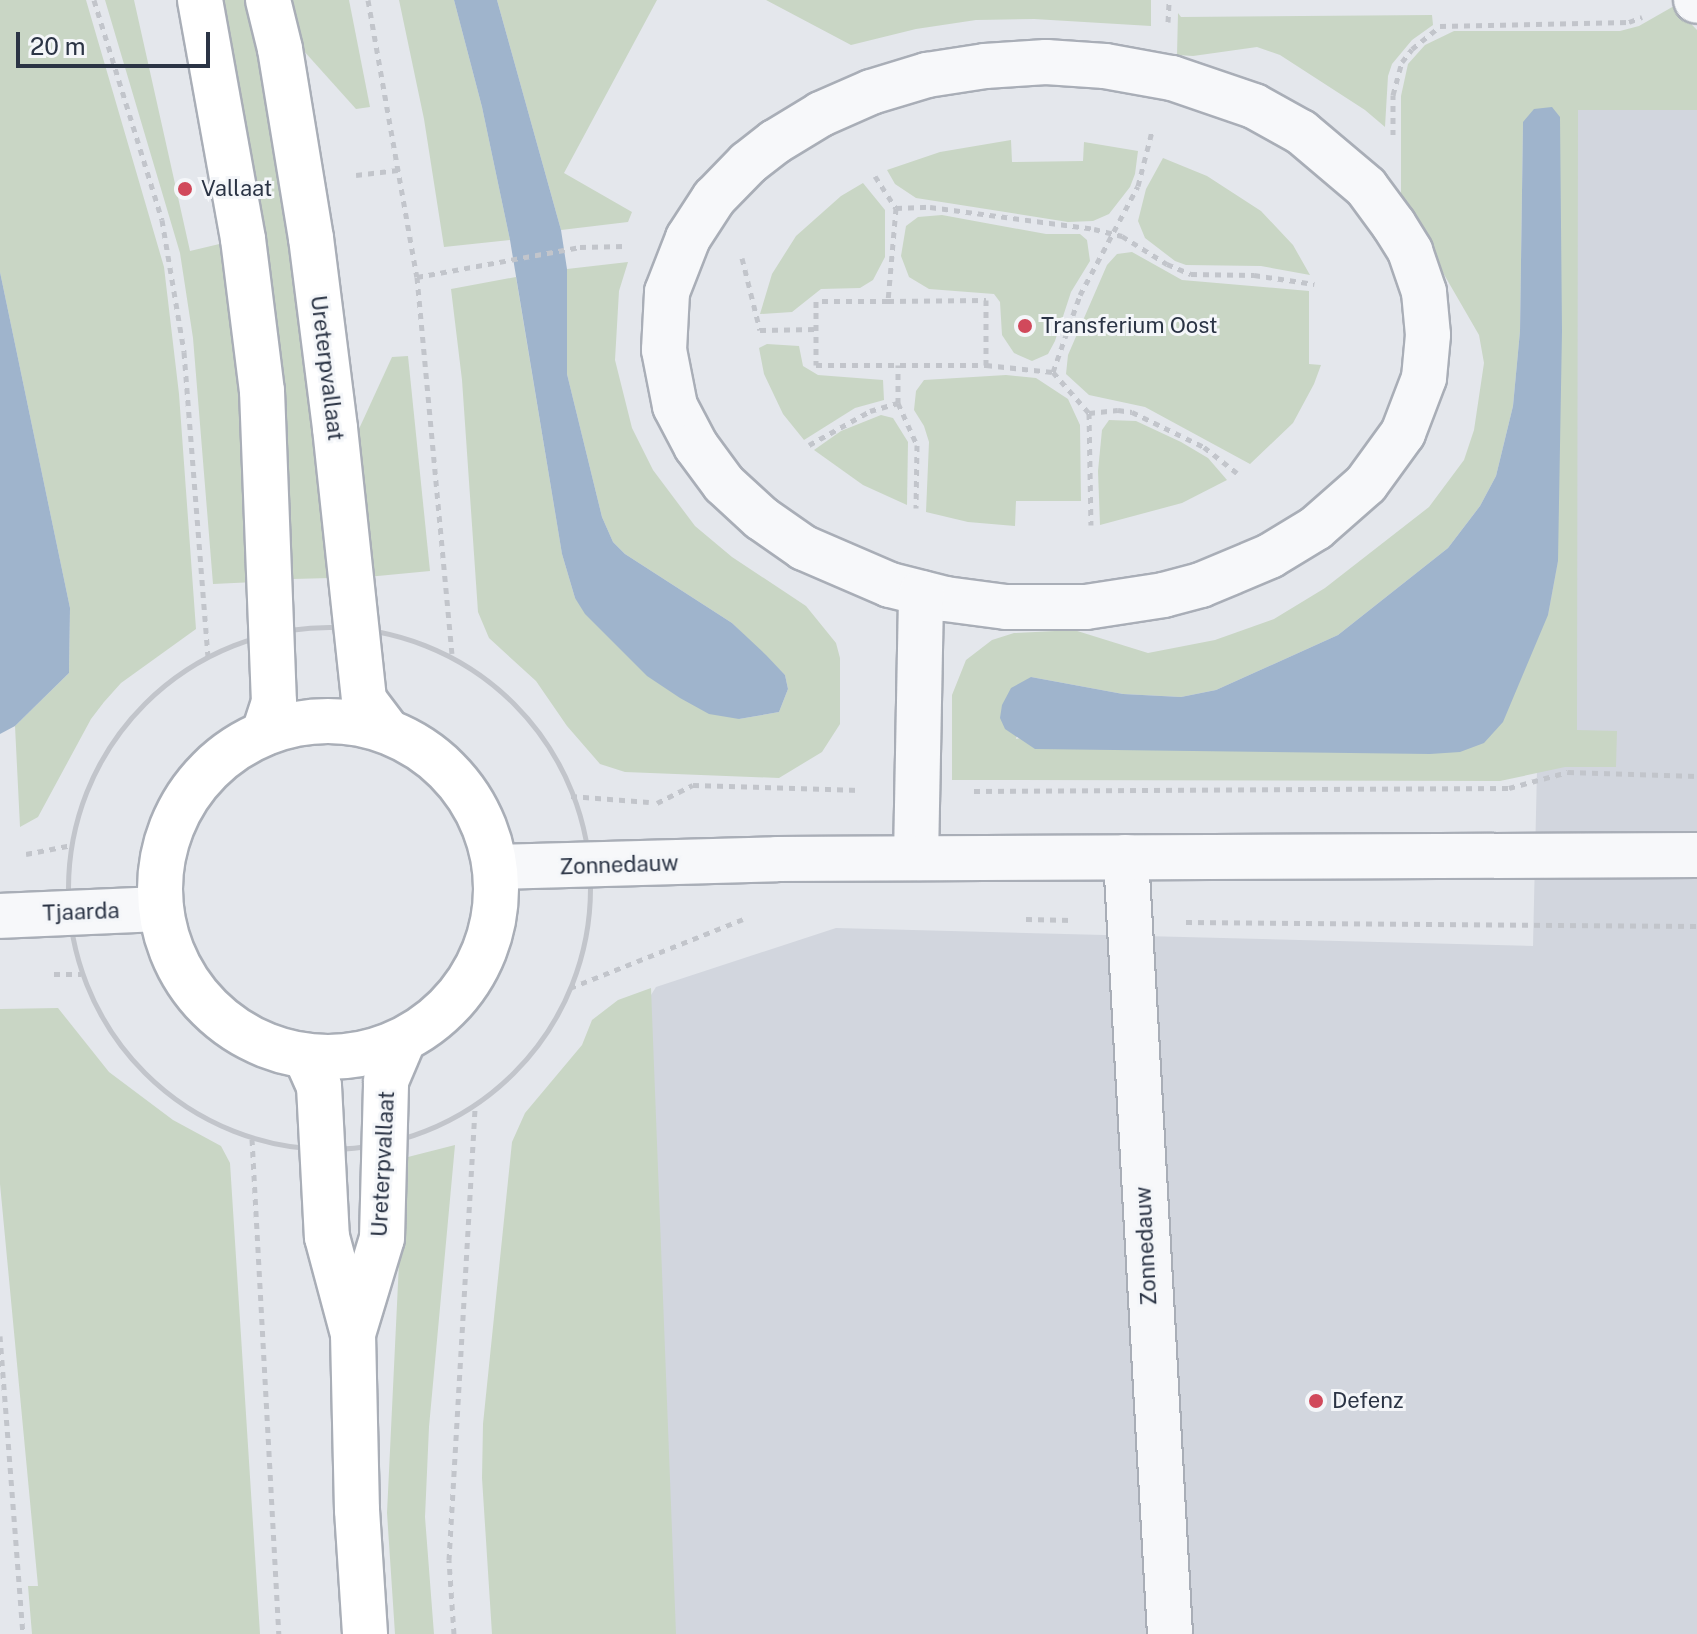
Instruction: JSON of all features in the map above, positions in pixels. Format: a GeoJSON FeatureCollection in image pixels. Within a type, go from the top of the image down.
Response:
{"type":"FeatureCollection","features":[{"type":"Feature","properties":{"kind":"main road"},"geometry":{"type":"LineString","coordinates":[[200,0],[243,239],[262,391],[274,702],[264,733]]}},
{"type":"Feature","properties":{"kind":"main road","name":"Ureterpvallaat"},"geometry":{"type":"LineString","coordinates":[[268,0],[280,49],[311,238],[364,700],[387,730]]}},
{"type":"Feature","properties":{"kind":"main road"},"geometry":{"type":"LineString","coordinates":[[326,720],[387,730],[439,761],[477,809],[496,867],[495,919],[477,969],[446,1011],[403,1041],[355,1056],[306,1057],[263,1045],[225,1022],[194,991],[172,952],[161,909],[163,855],[183,804],[217,761],[264,733],[326,720]]}},
{"type":"Feature","properties":{"kind":"main road","name":"Ureterpvallaat"},"geometry":{"type":"LineString","coordinates":[[353,1334],[382,1238],[386,1081],[403,1041]]}},
{"type":"Feature","properties":{"kind":"main road","name":"Ureterpvallaat"},"geometry":{"type":"LineString","coordinates":[[306,1057],[319,1086],[327,1237],[353,1334],[357,1510],[365,1634]]}},
{"type":"Feature","properties":{"kind":"street"},"geometry":{"type":"LineString","coordinates":[[1046,62],[1105,66],[1163,75],[1254,106],[1301,132],[1366,187],[1410,251],[1424,292],[1428,350],[1424,378],[1403,433],[1366,484],[1342,507],[1270,556],[1224,576],[1164,595],[1086,607],[1046,608],[1006,607],[921,593],[837,565],[804,548],[761,518],[724,484],[696,446],[675,406],[665,364],[667,292],[688,238],[714,198],[748,163],[821,114],[871,92],[941,73],[1046,62]]}},
{"type":"Feature","properties":{"kind":"street"},"geometry":{"type":"LineString","coordinates":[[916,858],[921,593]]}},
{"type":"Feature","properties":{"kind":"street","name":"Zonnedauw"},"geometry":{"type":"LineString","coordinates":[[496,867],[916,858],[1697,855]]}},
{"type":"Feature","properties":{"kind":"street","name":"Zonnedauw"},"geometry":{"type":"LineString","coordinates":[[1126,857],[1127,921],[1170,1634]]}},
{"type":"Feature","properties":{"kind":"street","name":"Tjaarda"},"geometry":{"type":"LineString","coordinates":[[0,916],[161,909]]}},
{"type":"Feature","properties":{"kind":"path"},"geometry":{"type":"LineString","coordinates":[[94,0],[162,220],[184,352],[208,657],[164,686],[120,733],[97,767],[81,809],[72,845],[69,913],[77,964],[96,1012],[125,1055],[161,1091],[204,1120],[252,1139],[303,1150],[355,1150],[405,1139],[452,1120],[475,1105],[449,1560],[454,1634]]}},
{"type":"Feature","properties":{"kind":"path"},"geometry":{"type":"LineString","coordinates":[[368,0],[417,277],[452,654]]}},
{"type":"Feature","properties":{"kind":"path"},"geometry":{"type":"LineString","coordinates":[[1366,187],[1389,161],[1393,95],[1402,62],[1412,49],[1440,26],[1629,22],[1651,10]]}},
{"type":"Feature","properties":{"kind":"path"},"geometry":{"type":"LineString","coordinates":[[1053,372],[1080,295],[1138,186],[1147,154]]}},
{"type":"Feature","properties":{"kind":"path"},"geometry":{"type":"LineString","coordinates":[[351,176],[398,170]]}},
{"type":"Feature","properties":{"kind":"path"},"geometry":{"type":"LineString","coordinates":[[875,176],[896,208],[888,301]]}},
{"type":"Feature","properties":{"kind":"path"},"geometry":{"type":"LineString","coordinates":[[896,208],[930,207],[1113,233],[1191,274],[1254,275],[1314,284]]}},
{"type":"Feature","properties":{"kind":"path"},"geometry":{"type":"LineString","coordinates":[[417,277],[490,261],[580,247]]}},
{"type":"Feature","properties":{"kind":"path"},"geometry":{"type":"LineString","coordinates":[[742,256],[760,330],[816,329]]}},
{"type":"Feature","properties":{"kind":"path"},"geometry":{"type":"LineString","coordinates":[[986,365],[986,300],[816,301],[816,365],[986,365],[1053,372],[1089,413],[1091,525]]}},
{"type":"Feature","properties":{"kind":"path"},"geometry":{"type":"LineString","coordinates":[[898,365],[898,403],[917,445],[916,508]]}},
{"type":"Feature","properties":{"kind":"path"},"geometry":{"type":"LineString","coordinates":[[809,445],[870,411],[898,403]]}},
{"type":"Feature","properties":{"kind":"path"},"geometry":{"type":"LineString","coordinates":[[1089,413],[1132,412],[1204,447],[1237,473]]}},
{"type":"Feature","properties":{"kind":"path"},"geometry":{"type":"LineString","coordinates":[[657,803],[693,785],[918,791],[1509,788],[1568,772],[1697,776]]}},
{"type":"Feature","properties":{"kind":"path"},"geometry":{"type":"LineString","coordinates":[[12,858],[72,845]]}},
{"type":"Feature","properties":{"kind":"path"},"geometry":{"type":"LineString","coordinates":[[569,989],[746,918]]}},
{"type":"Feature","properties":{"kind":"path"},"geometry":{"type":"LineString","coordinates":[[1015,918],[1697,926]]}},
{"type":"Feature","properties":{"kind":"path"},"geometry":{"type":"LineString","coordinates":[[252,1139],[279,1634]]}},
{"type":"Feature","properties":{"kind":"path"},"geometry":{"type":"LineString","coordinates":[[0,1336],[23,1634]]}},
{"type":"Feature","properties":{"kind":"shaded area"},"geometry":{"type":"Polygon","coordinates":[[[1697,79],[1697,1634],[591,1634],[560,1140],[656,987],[836,928],[1533,946],[1552,107],[1697,79]]]}},
{"type":"Feature","properties":{"kind":"green space"},"geometry":{"type":"Polygon","coordinates":[[[0,0],[86,0],[164,267],[179,394],[196,629],[121,683],[104,702],[91,719],[38,817],[20,827],[15,726],[69,673],[70,608],[0,272],[0,0]]]}},
{"type":"Feature","properties":{"kind":"green space"},"geometry":{"type":"Polygon","coordinates":[[[105,0],[134,0],[190,251],[232,241],[255,582],[213,584],[193,338],[180,253],[105,0]]]}},
{"type":"Feature","properties":{"kind":"green space"},"geometry":{"type":"Polygon","coordinates":[[[212,0],[253,0],[308,318],[330,578],[293,579],[281,424],[212,0]]]}},
{"type":"Feature","properties":{"kind":"green space"},"geometry":{"type":"Polygon","coordinates":[[[285,0],[349,0],[370,107],[356,109],[294,40],[285,0]]]}},
{"type":"Feature","properties":{"kind":"green space"},"geometry":{"type":"Polygon","coordinates":[[[399,0],[454,0],[482,107],[510,240],[444,247],[424,119],[399,0]]]}},
{"type":"Feature","properties":{"kind":"green space"},"geometry":{"type":"Polygon","coordinates":[[[497,0],[657,0],[564,173],[632,212],[628,222],[561,230],[497,0]]]}},
{"type":"Feature","properties":{"kind":"green space"},"geometry":{"type":"Polygon","coordinates":[[[766,0],[1151,0],[1151,26],[1034,19],[976,20],[916,29],[851,45],[766,0]]]}},
{"type":"Feature","properties":{"kind":"green space"},"geometry":{"type":"Polygon","coordinates":[[[1674,6],[1697,30],[1697,110],[1578,110],[1577,730],[1617,731],[1616,767],[1565,767],[1500,781],[952,780],[952,695],[966,660],[992,640],[1014,633],[1074,630],[1148,653],[1215,640],[1274,619],[1325,588],[1429,507],[1464,460],[1474,430],[1484,363],[1479,335],[1401,200],[1401,96],[1408,64],[1425,45],[1454,31],[1620,31],[1639,26],[1674,6]],[[1523,122],[1520,331],[1513,406],[1496,476],[1480,506],[1448,548],[1338,635],[1216,690],[1181,697],[1123,694],[1031,677],[1016,739],[1548,615],[1558,561],[1523,122]]]}},
{"type":"Feature","properties":{"kind":"green space"},"geometry":{"type":"Polygon","coordinates":[[[1178,13],[1181,17],[1432,15],[1433,25],[1412,40],[1392,64],[1388,76],[1385,127],[1365,110],[1280,55],[1257,47],[1193,56],[1177,55],[1178,13]]]}},
{"type":"Feature","properties":{"kind":"green space"},"geometry":{"type":"Polygon","coordinates":[[[1011,140],[1012,162],[1083,161],[1084,142],[1138,151],[1135,174],[1130,187],[1109,214],[1093,221],[1068,222],[916,198],[895,184],[887,170],[940,152],[1011,140]]]}},
{"type":"Feature","properties":{"kind":"green space"},"geometry":{"type":"Polygon","coordinates":[[[1163,158],[1207,176],[1261,211],[1293,245],[1310,275],[1261,266],[1186,265],[1175,261],[1145,238],[1138,221],[1146,189],[1163,158]]]}},
{"type":"Feature","properties":{"kind":"green space"},"geometry":{"type":"Polygon","coordinates":[[[863,183],[885,210],[885,257],[873,280],[860,288],[821,289],[792,312],[760,314],[772,274],[796,236],[841,196],[863,183]]]}},
{"type":"Feature","properties":{"kind":"green space"},"geometry":{"type":"Polygon","coordinates":[[[942,215],[1046,234],[1080,234],[1087,240],[1090,261],[1071,292],[1048,354],[1032,361],[1014,353],[1002,335],[1000,302],[994,294],[929,289],[909,277],[901,256],[906,226],[918,217],[942,215]]]}},
{"type":"Feature","properties":{"kind":"green space"},"geometry":{"type":"Polygon","coordinates":[[[1132,252],[1182,280],[1309,291],[1309,364],[1321,365],[1293,423],[1250,464],[1145,407],[1089,395],[1066,374],[1068,355],[1107,265],[1117,254],[1132,252]]]}},
{"type":"Feature","properties":{"kind":"green space"},"geometry":{"type":"Polygon","coordinates":[[[628,262],[619,291],[615,360],[632,428],[653,470],[695,526],[732,557],[806,606],[836,643],[840,658],[840,724],[822,752],[779,778],[625,772],[600,764],[567,726],[536,681],[489,638],[478,612],[462,380],[451,289],[516,277],[562,554],[575,598],[739,719],[779,712],[788,689],[785,675],[732,623],[625,554],[613,542],[602,517],[567,374],[567,269],[628,262]]]}},
{"type":"Feature","properties":{"kind":"green space"},"geometry":{"type":"Polygon","coordinates":[[[767,344],[799,346],[803,366],[818,375],[883,380],[884,400],[855,408],[804,440],[783,414],[764,374],[759,348],[767,344]]]}},
{"type":"Feature","properties":{"kind":"green space"},"geometry":{"type":"Polygon","coordinates":[[[408,356],[430,571],[367,577],[353,442],[392,357],[408,356]]]}},
{"type":"Feature","properties":{"kind":"green space"},"geometry":{"type":"Polygon","coordinates":[[[1006,375],[1036,378],[1068,399],[1080,425],[1081,501],[1016,501],[1015,526],[968,522],[926,512],[929,442],[914,410],[916,391],[924,380],[1006,375]]]}},
{"type":"Feature","properties":{"kind":"green space"},"geometry":{"type":"Polygon","coordinates":[[[881,415],[893,418],[908,442],[907,505],[863,485],[814,450],[841,431],[881,415]]]}},
{"type":"Feature","properties":{"kind":"green space"},"geometry":{"type":"Polygon","coordinates":[[[1109,420],[1136,421],[1181,442],[1208,458],[1227,480],[1182,503],[1100,525],[1098,471],[1102,430],[1109,420]]]}},
{"type":"Feature","properties":{"kind":"green space"},"geometry":{"type":"Polygon","coordinates":[[[651,988],[676,1634],[492,1634],[482,1478],[483,1424],[512,1142],[525,1113],[582,1045],[592,1020],[618,1000],[651,988]]]}},
{"type":"Feature","properties":{"kind":"green space"},"geometry":{"type":"Polygon","coordinates":[[[58,1008],[109,1072],[173,1120],[221,1146],[230,1163],[260,1634],[32,1634],[28,1586],[38,1586],[0,1184],[0,1009],[58,1008]]]}},
{"type":"Feature","properties":{"kind":"green space"},"geometry":{"type":"Polygon","coordinates":[[[455,1145],[429,1427],[425,1517],[434,1634],[395,1634],[387,1513],[404,1158],[455,1145]]]}},
{"type":"Feature","properties":{"kind":"water"},"geometry":{"type":"Polygon","coordinates":[[[454,0],[497,0],[561,230],[567,269],[567,374],[602,517],[613,542],[625,554],[732,623],[766,655],[785,675],[788,689],[779,712],[739,719],[709,714],[680,698],[647,676],[585,614],[575,598],[562,554],[510,240],[482,107],[454,0]]]}},
{"type":"Feature","properties":{"kind":"water"},"geometry":{"type":"Polygon","coordinates":[[[1552,107],[1560,117],[1562,331],[1558,561],[1548,615],[1503,722],[1484,743],[1460,752],[1430,754],[1035,749],[1005,729],[1000,718],[1002,705],[1011,688],[1031,677],[1123,694],[1181,697],[1216,690],[1338,635],[1448,548],[1480,506],[1496,476],[1513,406],[1520,331],[1523,122],[1534,109],[1552,107]]]}},
{"type":"Feature","properties":{"kind":"water"},"geometry":{"type":"Polygon","coordinates":[[[0,272],[70,608],[69,673],[15,726],[0,734],[0,272]]]}},
{"type":"Feature","properties":{"kind":"place","name":"Vallaat"},"geometry":{"type":"Point","coordinates":[185,189]}},
{"type":"Feature","properties":{"kind":"place","name":"Transferium Oost"},"geometry":{"type":"Point","coordinates":[1025,326]}},
{"type":"Feature","properties":{"kind":"place","name":"Defenz"},"geometry":{"type":"Point","coordinates":[1316,1401]}}]}
